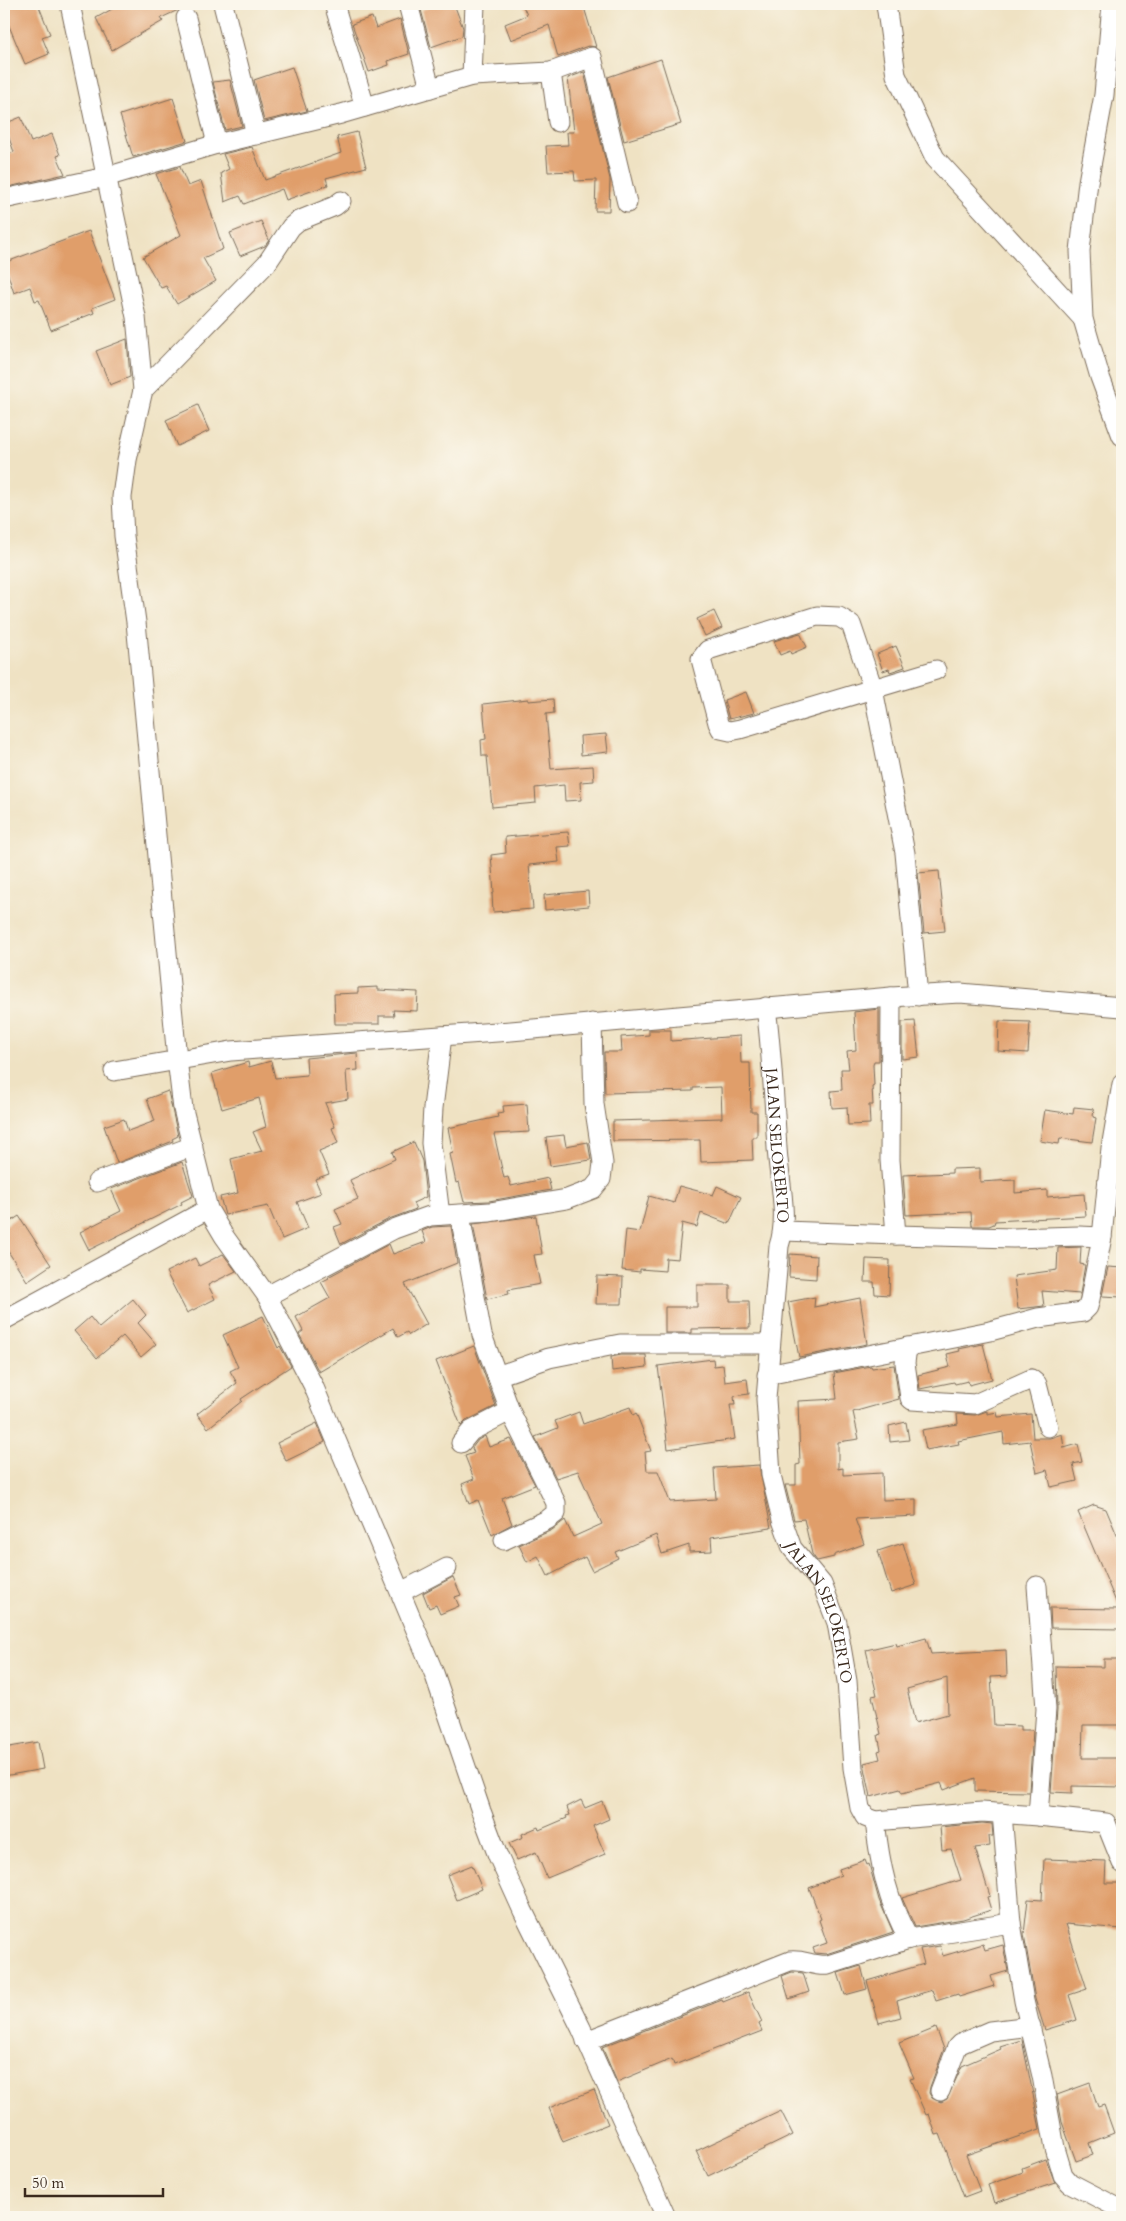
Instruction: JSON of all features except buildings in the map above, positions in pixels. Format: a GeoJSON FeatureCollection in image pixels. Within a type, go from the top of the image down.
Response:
{"type":"FeatureCollection","features":[{"type":"Feature","properties":{"kind":"street"},"geometry":{"type":"LineString","coordinates":[[70,4],[136,317],[143,390],[127,460],[122,506],[124,536],[137,632],[183,1109],[208,1209],[224,1236],[267,1296],[313,1385],[434,1673],[498,1856],[522,1911],[586,2041],[666,2217]]}},
{"type":"Feature","properties":{"kind":"street"},"geometry":{"type":"LineString","coordinates":[[223,4],[256,135]]}},
{"type":"Feature","properties":{"kind":"street"},"geometry":{"type":"LineString","coordinates":[[334,4],[364,108]]}},
{"type":"Feature","properties":{"kind":"street"},"geometry":{"type":"LineString","coordinates":[[408,4],[430,88]]}},
{"type":"Feature","properties":{"kind":"street"},"geometry":{"type":"LineString","coordinates":[[472,76],[475,4]]}},
{"type":"Feature","properties":{"kind":"street"},"geometry":{"type":"LineString","coordinates":[[886,4],[896,75],[935,158],[1083,320]]}},
{"type":"Feature","properties":{"kind":"street"},"geometry":{"type":"LineString","coordinates":[[1112,4],[1104,96],[1088,182],[1080,251],[1083,320],[1100,377],[1122,436]]}},
{"type":"Feature","properties":{"kind":"street"},"geometry":{"type":"LineString","coordinates":[[186,18],[217,144]]}},
{"type":"Feature","properties":{"kind":"street"},"geometry":{"type":"LineString","coordinates":[[4,199],[106,177],[217,144],[364,108],[472,76],[551,72],[592,58],[627,203]]}},
{"type":"Feature","properties":{"kind":"street"},"geometry":{"type":"LineString","coordinates":[[551,72],[558,122]]}},
{"type":"Feature","properties":{"kind":"street"},"geometry":{"type":"LineString","coordinates":[[143,390],[267,264],[291,227],[298,221],[335,206],[341,201]]}},
{"type":"Feature","properties":{"kind":"street"},"geometry":{"type":"LineString","coordinates":[[918,996],[905,853],[872,689],[850,624],[839,616],[817,616],[708,650],[701,659],[721,730],[730,731],[740,729],[872,689],[936,670]]}},
{"type":"Feature","properties":{"kind":"street"},"geometry":{"type":"LineString","coordinates":[[114,1071],[231,1051],[592,1024],[891,997],[960,993],[1122,1008]]}},
{"type":"Feature","properties":{"kind":"street"},"geometry":{"type":"LineString","coordinates":[[891,997],[890,1160],[896,1235]]}},
{"type":"Feature","properties":{"kind":"street","name":"JALAN SELOKERTO"},"geometry":{"type":"LineString","coordinates":[[766,1008],[775,1096],[784,1231],[779,1246],[767,1375],[766,1399],[771,1474],[777,1502],[792,1548],[822,1584],[837,1623],[846,1682],[853,1768],[860,1808],[866,1817],[875,1821]]}},
{"type":"Feature","properties":{"kind":"street"},"geometry":{"type":"LineString","coordinates":[[267,1296],[394,1229],[440,1215],[490,1212],[567,1199],[593,1189],[601,1179],[603,1163],[594,1104],[592,1024]]}},
{"type":"Feature","properties":{"kind":"street"},"geometry":{"type":"LineString","coordinates":[[440,1215],[431,1143],[433,1108],[442,1036]]}},
{"type":"Feature","properties":{"kind":"street"},"geometry":{"type":"LineString","coordinates":[[767,1375],[990,1331],[1038,1318],[1083,1312],[1088,1308],[1102,1237],[1111,1148],[1122,1084]]}},
{"type":"Feature","properties":{"kind":"street"},"geometry":{"type":"LineString","coordinates":[[97,1182],[193,1146]]}},
{"type":"Feature","properties":{"kind":"street"},"geometry":{"type":"LineString","coordinates":[[4,1320],[208,1209]]}},
{"type":"Feature","properties":{"kind":"street"},"geometry":{"type":"LineString","coordinates":[[460,1214],[482,1335],[510,1410],[556,1503],[556,1513],[547,1520],[504,1540]]}},
{"type":"Feature","properties":{"kind":"street"},"geometry":{"type":"LineString","coordinates":[[784,1231],[1013,1238],[1102,1237]]}},
{"type":"Feature","properties":{"kind":"street"},"geometry":{"type":"LineString","coordinates":[[498,1376],[549,1358],[620,1344],[770,1344]]}},
{"type":"Feature","properties":{"kind":"street"},"geometry":{"type":"LineString","coordinates":[[907,1347],[905,1363],[910,1398],[912,1400],[975,1404],[1031,1379],[1037,1384],[1048,1427]]}},
{"type":"Feature","properties":{"kind":"street"},"geometry":{"type":"LineString","coordinates":[[461,1443],[471,1431],[510,1410]]}},
{"type":"Feature","properties":{"kind":"street"},"geometry":{"type":"LineString","coordinates":[[401,1592],[447,1568]]}},
{"type":"Feature","properties":{"kind":"street"},"geometry":{"type":"LineString","coordinates":[[1037,1586],[1046,1709],[1038,1816]]}},
{"type":"Feature","properties":{"kind":"street"},"geometry":{"type":"LineString","coordinates":[[909,1939],[889,1897],[875,1821],[982,1812],[1106,1823],[1122,1864]]}},
{"type":"Feature","properties":{"kind":"street"},"geometry":{"type":"LineString","coordinates":[[1002,1813],[1011,1923],[1024,2001],[1031,2026],[1055,2148],[1063,2175],[1070,2183],[1122,2210]]}},
{"type":"Feature","properties":{"kind":"street"},"geometry":{"type":"LineString","coordinates":[[586,2041],[790,1961],[797,1960],[815,1965],[828,1965],[909,1939],[1011,1923]]}},
{"type":"Feature","properties":{"kind":"street"},"geometry":{"type":"LineString","coordinates":[[940,2091],[957,2047],[960,2044],[990,2031],[1031,2026]]}}]}
